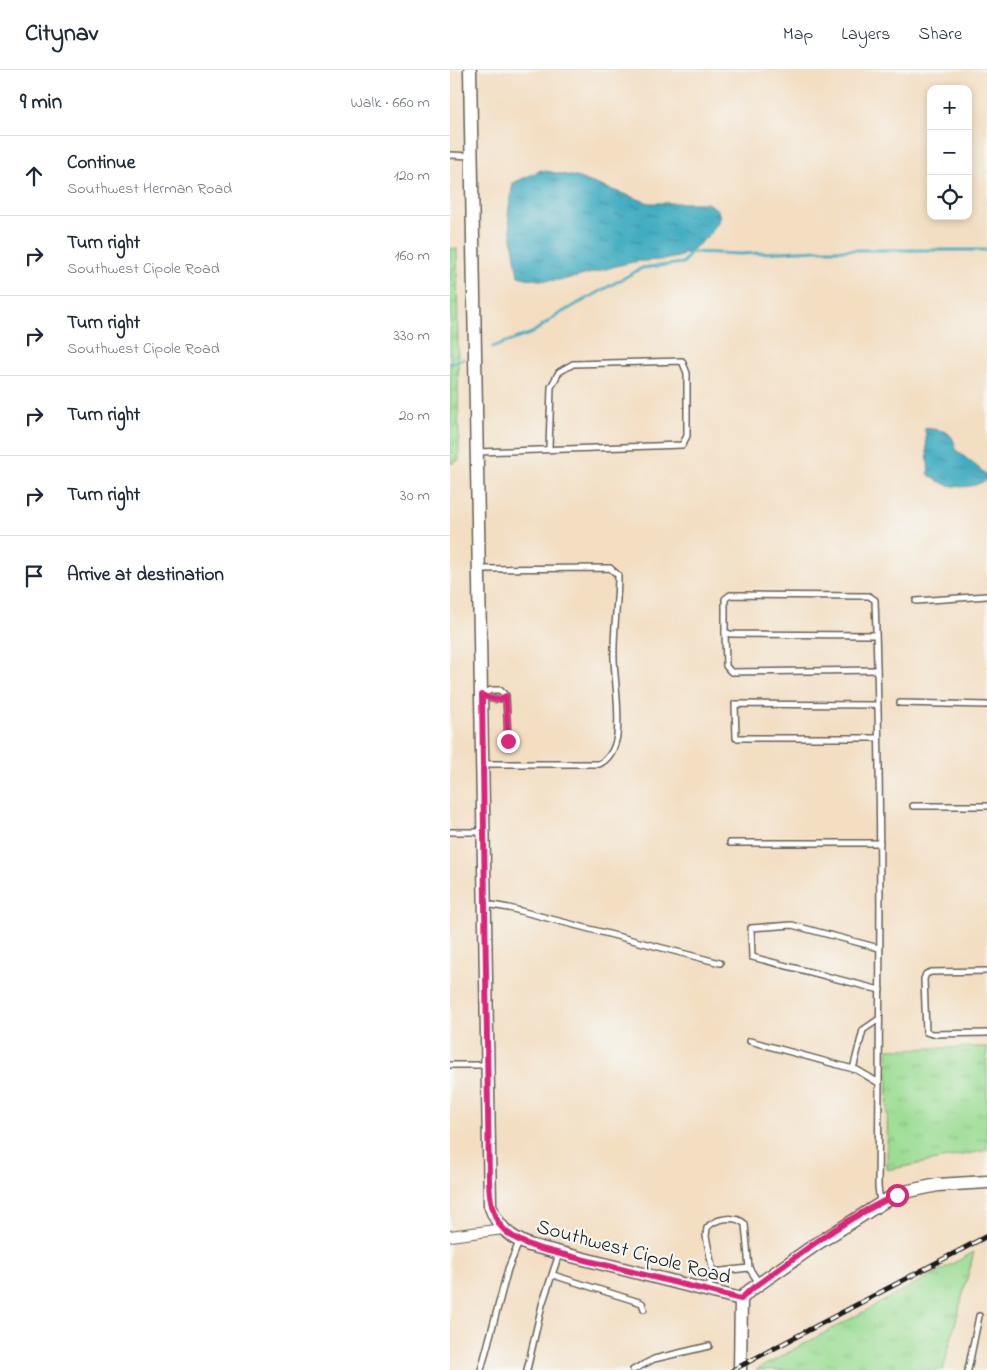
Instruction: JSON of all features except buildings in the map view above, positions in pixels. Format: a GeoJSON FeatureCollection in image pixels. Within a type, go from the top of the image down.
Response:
{"type":"FeatureCollection","features":[{"type":"Feature","properties":{"kind":"street","name":"Southwest Cipole Road"},"geometry":{"type":"LineString","coordinates":[[470,70],[486,904],[489,1196],[495,1218],[503,1229],[520,1241],[559,1254],[741,1299],[740,1370]]}},
{"type":"Feature","properties":{"kind":"street"},"geometry":{"type":"LineString","coordinates":[[741,1299],[760,1283],[880,1202],[918,1189],[987,1182]]}},
{"type":"Feature","properties":{"kind":"street"},"geometry":{"type":"LineString","coordinates":[[450,1236],[503,1229]]}},
{"type":"Feature","properties":{"kind":"lane"},"geometry":{"type":"LineString","coordinates":[[450,155],[471,156]]}},
{"type":"Feature","properties":{"kind":"lane"},"geometry":{"type":"LineString","coordinates":[[477,452],[516,452],[549,448],[682,445],[687,436],[687,373],[682,361],[573,364],[559,372],[550,387],[549,448]]}},
{"type":"Feature","properties":{"kind":"lane"},"geometry":{"type":"LineString","coordinates":[[480,569],[610,568],[618,575],[614,658],[618,716],[616,738],[612,752],[605,761],[599,764],[483,764]]}},
{"type":"Feature","properties":{"kind":"lane"},"geometry":{"type":"LineString","coordinates":[[877,670],[731,672],[726,666],[725,599],[730,595],[869,596],[875,600],[877,670],[880,843],[878,1187],[880,1202]]}},
{"type":"Feature","properties":{"kind":"lane"},"geometry":{"type":"LineString","coordinates":[[916,600],[987,596]]}},
{"type":"Feature","properties":{"kind":"lane"},"geometry":{"type":"LineString","coordinates":[[725,632],[730,634],[876,635]]}},
{"type":"Feature","properties":{"kind":"lane"},"geometry":{"type":"LineString","coordinates":[[482,695],[491,690],[500,690],[506,696],[508,741]]}},
{"type":"Feature","properties":{"kind":"lane"},"geometry":{"type":"LineString","coordinates":[[482,695],[492,700],[500,700],[506,696]]}},
{"type":"Feature","properties":{"kind":"lane"},"geometry":{"type":"LineString","coordinates":[[900,702],[987,705]]}},
{"type":"Feature","properties":{"kind":"lane"},"geometry":{"type":"LineString","coordinates":[[877,705],[735,704],[736,738],[878,738]]}},
{"type":"Feature","properties":{"kind":"lane"},"geometry":{"type":"LineString","coordinates":[[913,806],[987,806]]}},
{"type":"Feature","properties":{"kind":"lane"},"geometry":{"type":"LineString","coordinates":[[450,832],[484,832]]}},
{"type":"Feature","properties":{"kind":"lane"},"geometry":{"type":"LineString","coordinates":[[730,843],[880,843]]}},
{"type":"Feature","properties":{"kind":"lane"},"geometry":{"type":"LineString","coordinates":[[486,904],[720,963]]}},
{"type":"Feature","properties":{"kind":"lane"},"geometry":{"type":"LineString","coordinates":[[879,948],[792,925],[751,928],[752,957],[880,990]]}},
{"type":"Feature","properties":{"kind":"lane"},"geometry":{"type":"LineString","coordinates":[[987,970],[931,972],[926,974],[924,979],[926,1032],[932,1034],[987,1033]]}},
{"type":"Feature","properties":{"kind":"lane"},"geometry":{"type":"LineString","coordinates":[[853,1069],[863,1030],[879,1019]]}},
{"type":"Feature","properties":{"kind":"lane"},"geometry":{"type":"LineString","coordinates":[[750,1041],[853,1069],[879,1083]]}},
{"type":"Feature","properties":{"kind":"lane"},"geometry":{"type":"LineString","coordinates":[[450,1065],[488,1065]]}},
{"type":"Feature","properties":{"kind":"lane"},"geometry":{"type":"LineString","coordinates":[[708,1291],[713,1272],[706,1236],[708,1228],[717,1221],[736,1218],[745,1224],[748,1268],[760,1283]]}},
{"type":"Feature","properties":{"kind":"lane"},"geometry":{"type":"LineString","coordinates":[[481,1370],[508,1269],[520,1241]]}},
{"type":"Feature","properties":{"kind":"lane"},"geometry":{"type":"LineString","coordinates":[[527,1370],[542,1305],[559,1254]]}},
{"type":"Feature","properties":{"kind":"lane"},"geometry":{"type":"LineString","coordinates":[[713,1272],[748,1268]]}},
{"type":"Feature","properties":{"kind":"lane"},"geometry":{"type":"LineString","coordinates":[[553,1275],[642,1303],[644,1308]]}},
{"type":"Feature","properties":{"kind":"lane"},"geometry":{"type":"LineString","coordinates":[[968,1370],[979,1316]]}},
{"type":"Feature","properties":{"kind":"lane"},"geometry":{"type":"LineString","coordinates":[[633,1370],[654,1359],[709,1346]]}},
{"type":"Feature","properties":{"kind":"green space"},"geometry":{"type":"Polygon","coordinates":[[[450,248],[457,249],[459,460],[450,464],[450,248]]]}},
{"type":"Feature","properties":{"kind":"green space"},"geometry":{"type":"Polygon","coordinates":[[[987,1047],[987,1150],[887,1170],[888,1049],[987,1047]]]}},
{"type":"Feature","properties":{"kind":"green space"},"geometry":{"type":"Polygon","coordinates":[[[974,1252],[943,1370],[756,1370],[974,1252]]]}},
{"type":"Feature","properties":{"kind":"water"},"geometry":{"type":"Polygon","coordinates":[[[541,170],[576,177],[649,203],[707,203],[718,210],[720,218],[705,239],[689,252],[678,257],[634,262],[564,279],[549,280],[518,276],[508,214],[513,183],[541,170]]]}},
{"type":"Feature","properties":{"kind":"water"},"geometry":{"type":"Polygon","coordinates":[[[925,428],[946,432],[950,435],[955,443],[956,450],[986,474],[986,480],[965,487],[942,483],[929,475],[925,428]]]}},
{"type":"Feature","properties":{"kind":"waterway"},"geometry":{"type":"LineString","coordinates":[[493,347],[532,333],[559,314],[642,268],[683,263],[691,252],[741,254],[817,250],[987,250]]}},
{"type":"Feature","properties":{"kind":"waterway"},"geometry":{"type":"LineString","coordinates":[[450,364],[463,359]]}},
{"type":"Feature","properties":{"kind":"railway"},"geometry":{"type":"LineString","coordinates":[[733,1370],[987,1236]]}},
{"type":"Feature","properties":{"kind":"route"},"geometry":{"type":"LineString","coordinates":[[508,741],[506,696],[500,700],[492,700],[482,695],[489,1196],[495,1218],[503,1229],[510,1236],[541,1249],[741,1299],[749,1291],[865,1211],[897,1195]]}}]}
